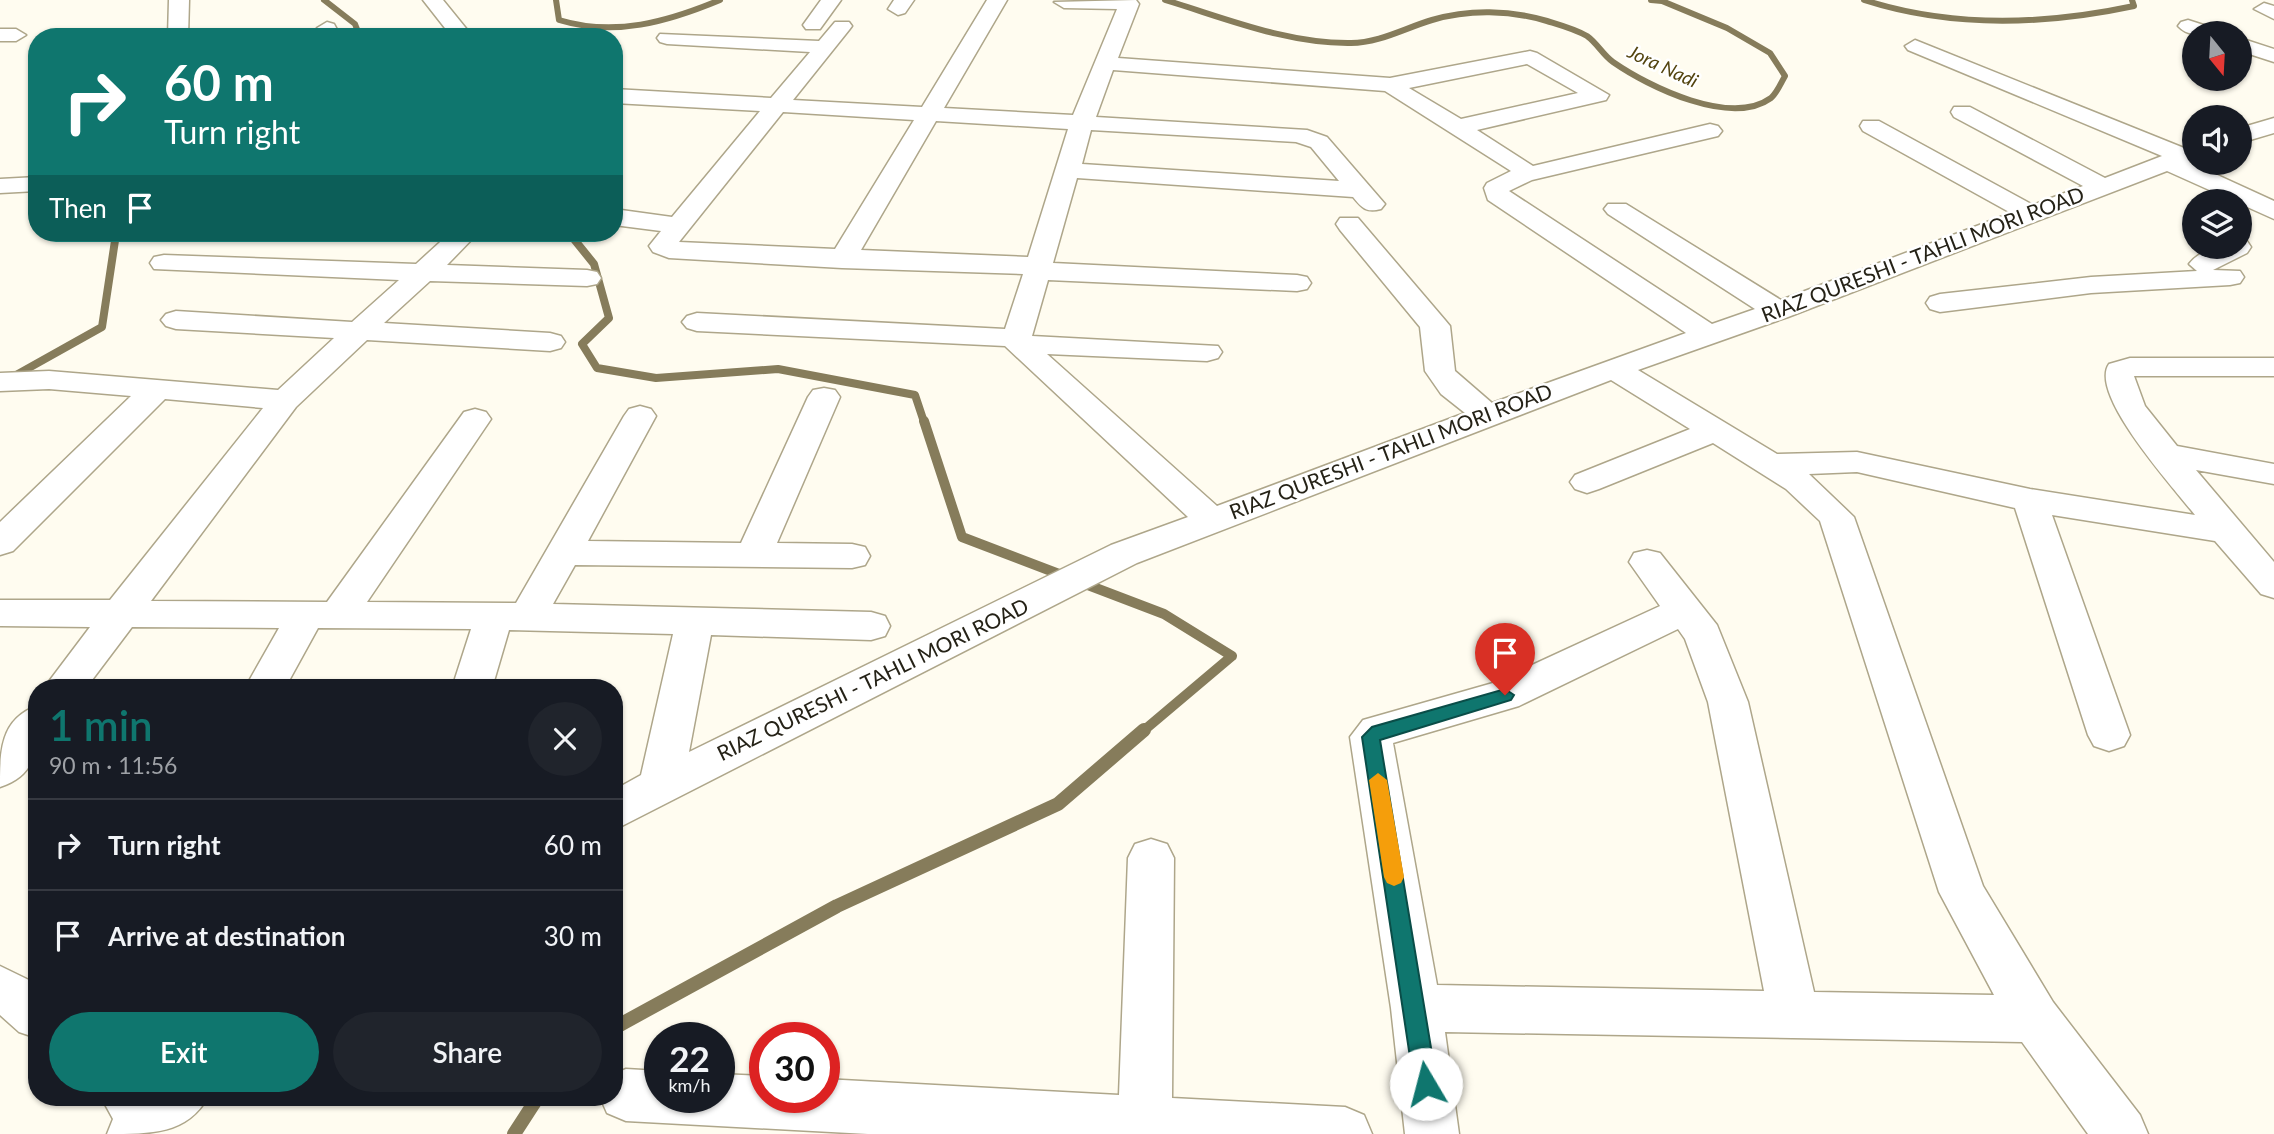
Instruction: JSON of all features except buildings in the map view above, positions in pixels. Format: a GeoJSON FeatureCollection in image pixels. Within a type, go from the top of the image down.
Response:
{"type":"FeatureCollection","features":[{"type":"Feature","properties":{"kind":"street"},"geometry":{"type":"LineString","coordinates":[[175,28],[179,0]]}},
{"type":"Feature","properties":{"kind":"street"},"geometry":{"type":"LineString","coordinates":[[433,0],[456,28]]}},
{"type":"Feature","properties":{"kind":"street"},"geometry":{"type":"LineString","coordinates":[[831,0],[806,24],[842,26],[662,246],[669,250],[1297,283]]}},
{"type":"Feature","properties":{"kind":"street"},"geometry":{"type":"LineString","coordinates":[[842,260],[997,0]]}},
{"type":"Feature","properties":{"kind":"street"},"geometry":{"type":"LineString","coordinates":[[1018,341],[1037,268],[1082,122],[1129,4],[1064,2]]}},
{"type":"Feature","properties":{"kind":"street"},"geometry":{"type":"LineString","coordinates":[[707,21],[747,22]]}},
{"type":"Feature","properties":{"kind":"street"},"geometry":{"type":"LineString","coordinates":[[667,38],[825,47]]}},
{"type":"Feature","properties":{"kind":"street"},"geometry":{"type":"LineString","coordinates":[[1915,46],[2182,157]]}},
{"type":"Feature","properties":{"kind":"street"},"geometry":{"type":"LineString","coordinates":[[2252,48],[2274,56]]}},
{"type":"Feature","properties":{"kind":"street"},"geometry":{"type":"LineString","coordinates":[[1106,63],[1390,85],[1530,57],[1598,95],[1458,127]]}},
{"type":"Feature","properties":{"kind":"street"},"geometry":{"type":"LineString","coordinates":[[1390,85],[1522,168],[1524,175]]}},
{"type":"Feature","properties":{"kind":"street"},"geometry":{"type":"LineString","coordinates":[[623,102],[777,105],[1312,137],[1366,197],[1069,170]]}},
{"type":"Feature","properties":{"kind":"street"},"geometry":{"type":"LineString","coordinates":[[1962,112],[2104,187]]}},
{"type":"Feature","properties":{"kind":"street"},"geometry":{"type":"LineString","coordinates":[[2252,132],[2274,125]]}},
{"type":"Feature","properties":{"kind":"street"},"geometry":{"type":"LineString","coordinates":[[1871,126],[2031,214]]}},
{"type":"Feature","properties":{"kind":"street"},"geometry":{"type":"LineString","coordinates":[[1709,335],[1497,195],[1496,188],[1524,175],[1710,131]]}},
{"type":"Feature","properties":{"kind":"street","name":"RIAZ QURESHI - TAHLI MORI ROAD"},"geometry":{"type":"LineString","coordinates":[[623,807],[661,785],[1124,554],[1614,368],[1778,311],[2182,157]]}},
{"type":"Feature","properties":{"kind":"street"},"geometry":{"type":"LineString","coordinates":[[2213,175],[2274,211]]}},
{"type":"Feature","properties":{"kind":"street"},"geometry":{"type":"LineString","coordinates":[[1617,209],[1778,311]]}},
{"type":"Feature","properties":{"kind":"street"},"geometry":{"type":"LineString","coordinates":[[623,218],[677,225]]}},
{"type":"Feature","properties":{"kind":"street"},"geometry":{"type":"LineString","coordinates":[[1349,224],[1435,326],[1434,353],[1437,371],[1444,381],[1489,416]]}},
{"type":"Feature","properties":{"kind":"street"},"geometry":{"type":"LineString","coordinates":[[2252,240],[2274,229]]}},
{"type":"Feature","properties":{"kind":"street"},"geometry":{"type":"LineString","coordinates":[[71,679],[285,400],[455,242]]}},
{"type":"Feature","properties":{"kind":"street"},"geometry":{"type":"LineString","coordinates":[[1940,303],[2091,285],[2230,277],[2203,264],[2213,259]]}},
{"type":"Feature","properties":{"kind":"street"},"geometry":{"type":"LineString","coordinates":[[1910,261],[1982,297]]}},
{"type":"Feature","properties":{"kind":"street"},"geometry":{"type":"LineString","coordinates":[[164,263],[587,278]]}},
{"type":"Feature","properties":{"kind":"street"},"geometry":{"type":"LineString","coordinates":[[176,320],[550,342]]}},
{"type":"Feature","properties":{"kind":"street"},"geometry":{"type":"LineString","coordinates":[[697,322],[1207,352]]}},
{"type":"Feature","properties":{"kind":"street"},"geometry":{"type":"LineString","coordinates":[[1018,341],[1212,520]]}},
{"type":"Feature","properties":{"kind":"street"},"geometry":{"type":"LineString","coordinates":[[2274,367],[2130,367],[2120,370],[2119,376],[2130,408],[2226,530],[2274,585]]}},
{"type":"Feature","properties":{"kind":"street"},"geometry":{"type":"LineString","coordinates":[[1614,368],[1798,482],[1836,517],[1962,892],[2035,1019],[2121,1134]]}},
{"type":"Feature","properties":{"kind":"street"},"geometry":{"type":"LineString","coordinates":[[0,382],[49,380],[285,400]]}},
{"type":"Feature","properties":{"kind":"street"},"geometry":{"type":"LineString","coordinates":[[0,543],[155,391]]}},
{"type":"Feature","properties":{"kind":"street"},"geometry":{"type":"LineString","coordinates":[[754,555],[824,397]]}},
{"type":"Feature","properties":{"kind":"street"},"geometry":{"type":"LineString","coordinates":[[477,679],[510,617],[565,553],[640,416]]}},
{"type":"Feature","properties":{"kind":"street"},"geometry":{"type":"LineString","coordinates":[[272,679],[475,419]]}},
{"type":"Feature","properties":{"kind":"street"},"geometry":{"type":"LineString","coordinates":[[1587,482],[1715,431]]}},
{"type":"Feature","properties":{"kind":"street"},"geometry":{"type":"LineString","coordinates":[[2166,454],[2274,474]]}},
{"type":"Feature","properties":{"kind":"street"},"geometry":{"type":"LineString","coordinates":[[1770,465],[1857,462],[2030,500],[2226,530]]}},
{"type":"Feature","properties":{"kind":"street"},"geometry":{"type":"LineString","coordinates":[[2030,500],[2109,735]]}},
{"type":"Feature","properties":{"kind":"street"},"geometry":{"type":"LineString","coordinates":[[565,553],[852,556]]}},
{"type":"Feature","properties":{"kind":"street"},"geometry":{"type":"LineString","coordinates":[[1647,562],[1703,635],[1728,702],[1794,1014]]}},
{"type":"Feature","properties":{"kind":"street"},"geometry":{"type":"LineString","coordinates":[[1432,1134],[1416,1008],[1371,737],[1378,732],[1505,695],[1684,610]]}},
{"type":"Feature","properties":{"kind":"street"},"geometry":{"type":"LineString","coordinates":[[0,613],[510,617],[871,626]]}},
{"type":"Feature","properties":{"kind":"street"},"geometry":{"type":"LineString","coordinates":[[661,785],[695,621]]}},
{"type":"Feature","properties":{"kind":"street"},"geometry":{"type":"LineString","coordinates":[[0,770],[28,734]]}},
{"type":"Feature","properties":{"kind":"street"},"geometry":{"type":"LineString","coordinates":[[1145,1123],[1151,858]]}},
{"type":"Feature","properties":{"kind":"street"},"geometry":{"type":"LineString","coordinates":[[0,989],[28,1007]]}},
{"type":"Feature","properties":{"kind":"street"},"geometry":{"type":"LineString","coordinates":[[1416,1008],[2035,1019]]}},
{"type":"Feature","properties":{"kind":"street"},"geometry":{"type":"LineString","coordinates":[[735,1101],[1345,1134]]}},
{"type":"Feature","properties":{"kind":"waterway"},"geometry":{"type":"LineString","coordinates":[[324,0],[357,28]]}},
{"type":"Feature","properties":{"kind":"waterway","name":"Jora Nadi"},"geometry":{"type":"LineString","coordinates":[[556,0],[559,20],[600,27],[641,25],[680,15],[720,0]]}},
{"type":"Feature","properties":{"kind":"waterway","name":"Jora Nadi"},"geometry":{"type":"LineString","coordinates":[[1165,0],[1256,29],[1327,42],[1372,41],[1432,20],[1460,14],[1490,12],[1519,15],[1567,27],[1582,34],[1628,72],[1690,100],[1734,108],[1754,106],[1771,98],[1775,93],[1785,76],[1770,53],[1727,28],[1662,1],[1651,0]]}},
{"type":"Feature","properties":{"kind":"waterway","name":"Jora Nadi"},"geometry":{"type":"LineString","coordinates":[[1864,0],[1930,15],[1998,21],[2100,12],[2134,6],[2132,0]]}},
{"type":"Feature","properties":{"kind":"waterway"},"geometry":{"type":"LineString","coordinates":[[0,384],[102,327],[115,242]]}},
{"type":"Feature","properties":{"kind":"waterway"},"geometry":{"type":"LineString","coordinates":[[576,242],[594,264],[609,318],[582,344],[597,368],[656,378],[778,369],[915,395],[924,422]]}},
{"type":"Feature","properties":{"kind":"waterway"},"geometry":{"type":"LineString","coordinates":[[924,421],[962,537],[1164,614],[1232,656],[1142,732]]}},
{"type":"Feature","properties":{"kind":"waterway"},"geometry":{"type":"LineString","coordinates":[[623,1023],[837,906],[1058,804],[1144,730]]}},
{"type":"Feature","properties":{"kind":"waterway"},"geometry":{"type":"LineString","coordinates":[[514,1134],[532,1106]]}},
{"type":"Feature","properties":{"kind":"slow traffic"},"geometry":{"type":"LineString","coordinates":[[1378,780],[1394,877]]}},
{"type":"Feature","properties":{"kind":"route"},"geometry":{"type":"LineString","coordinates":[[1426,1084],[1371,737],[1378,732],[1505,695]]}}]}
